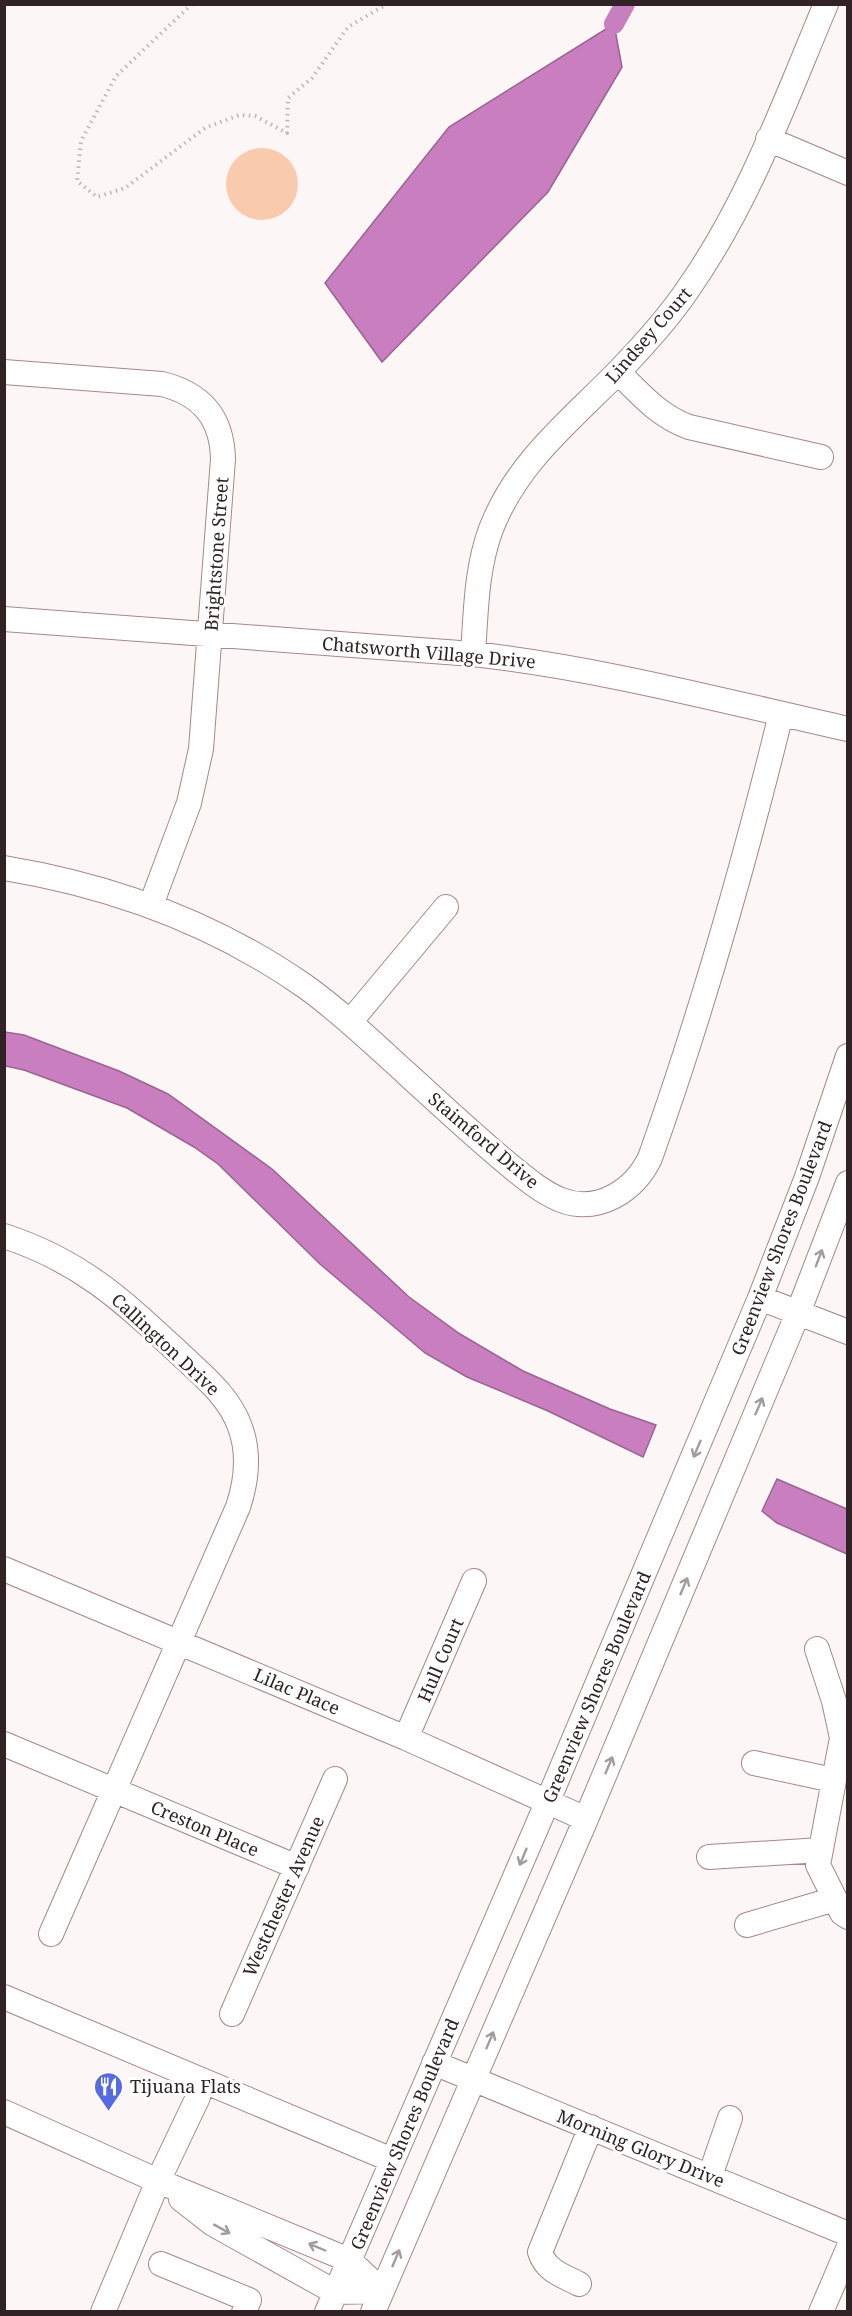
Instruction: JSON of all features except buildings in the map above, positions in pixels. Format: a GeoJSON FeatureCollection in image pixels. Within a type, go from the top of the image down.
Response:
{"type":"FeatureCollection","features":[{"type":"Feature","properties":{"kind":"street","name":"Lindsey Court"},"geometry":{"type":"LineString","coordinates":[[473,654],[482,562],[491,530],[504,500],[521,472],[542,447],[654,333],[704,266],[742,199],[826,4]]}},
{"type":"Feature","properties":{"kind":"street"},"geometry":{"type":"LineString","coordinates":[[768,139],[848,173]]}},
{"type":"Feature","properties":{"kind":"street","name":"Brightstone Street"},"geometry":{"type":"LineString","coordinates":[[4,372],[162,384],[187,392],[207,409],[220,433],[223,459],[201,749],[189,803],[151,905]]}},
{"type":"Feature","properties":{"kind":"street"},"geometry":{"type":"LineString","coordinates":[[618,372],[652,406],[675,422],[689,428],[821,457]]}},
{"type":"Feature","properties":{"kind":"street","name":"Chatsworth Village Drive"},"geometry":{"type":"LineString","coordinates":[[4,619],[534,660],[848,729]]}},
{"type":"Feature","properties":{"kind":"street","name":"Staimford Drive"},"geometry":{"type":"LineString","coordinates":[[4,868],[44,874],[98,887],[151,905],[211,931],[260,957],[307,988],[350,1022],[492,1151],[551,1196],[576,1203],[590,1204],[615,1197],[627,1190],[640,1175],[650,1158],[685,1059],[719,949],[753,828],[781,714]]}},
{"type":"Feature","properties":{"kind":"street"},"geometry":{"type":"LineString","coordinates":[[350,1022],[447,907]]}},
{"type":"Feature","properties":{"kind":"street","name":"Greenview Shores Boulevard"},"geometry":{"type":"LineString","coordinates":[[331,2302],[547,1803],[760,1298],[807,1177],[848,1056]]}},
{"type":"Feature","properties":{"kind":"street"},"geometry":{"type":"LineString","coordinates":[[378,2301],[586,1820],[798,1313],[848,1183]]}},
{"type":"Feature","properties":{"kind":"street","name":"Callington Drive"},"geometry":{"type":"LineString","coordinates":[[4,1236],[59,1258],[96,1280],[121,1300],[218,1390],[240,1425],[246,1452],[246,1480],[180,1642]]}},
{"type":"Feature","properties":{"kind":"street"},"geometry":{"type":"LineString","coordinates":[[760,1298],[848,1332]]}},
{"type":"Feature","properties":{"kind":"street","name":"Lilac Place"},"geometry":{"type":"LineString","coordinates":[[4,1569],[406,1738],[586,1820]]}},
{"type":"Feature","properties":{"kind":"street","name":"Hull Court"},"geometry":{"type":"LineString","coordinates":[[406,1738],[474,1581]]}},
{"type":"Feature","properties":{"kind":"street"},"geometry":{"type":"LineString","coordinates":[[51,1934],[180,1642]]}},
{"type":"Feature","properties":{"kind":"street"},"geometry":{"type":"LineString","coordinates":[[747,1924],[841,1908],[818,1865],[842,1738],[834,1701],[817,1649]]}},
{"type":"Feature","properties":{"kind":"street","name":"Creston Place"},"geometry":{"type":"LineString","coordinates":[[4,1744],[297,1866]]}},
{"type":"Feature","properties":{"kind":"street"},"geometry":{"type":"LineString","coordinates":[[754,1763],[834,1777]]}},
{"type":"Feature","properties":{"kind":"street","name":"Westchester Avenue"},"geometry":{"type":"LineString","coordinates":[[232,2014],[334,1779]]}},
{"type":"Feature","properties":{"kind":"street"},"geometry":{"type":"LineString","coordinates":[[709,1857],[821,1850]]}},
{"type":"Feature","properties":{"kind":"street"},"geometry":{"type":"LineString","coordinates":[[4,1997],[392,2160]]}},
{"type":"Feature","properties":{"kind":"street","name":"Morning Glory Drive"},"geometry":{"type":"LineString","coordinates":[[434,2063],[848,2234]]}},
{"type":"Feature","properties":{"kind":"street"},"geometry":{"type":"LineString","coordinates":[[111,2309],[158,2181],[198,2097]]}},
{"type":"Feature","properties":{"kind":"street"},"geometry":{"type":"LineString","coordinates":[[4,2112],[158,2181],[349,2260],[378,2301]]}},
{"type":"Feature","properties":{"kind":"street"},"geometry":{"type":"LineString","coordinates":[[710,2176],[730,2118]]}},
{"type":"Feature","properties":{"kind":"street"},"geometry":{"type":"LineString","coordinates":[[579,2284],[549,2269],[543,2262],[540,2252],[591,2127]]}},
{"type":"Feature","properties":{"kind":"street"},"geometry":{"type":"LineString","coordinates":[[158,2181],[213,2224],[331,2302],[378,2301]]}},
{"type":"Feature","properties":{"kind":"street"},"geometry":{"type":"LineString","coordinates":[[821,2312],[848,2249]]}},
{"type":"Feature","properties":{"kind":"street"},"geometry":{"type":"LineString","coordinates":[[161,2264],[249,2300],[244,2312]]}},
{"type":"Feature","properties":{"kind":"path"},"geometry":{"type":"LineString","coordinates":[[192,4],[116,76],[81,141],[77,181],[97,197],[125,188],[205,128],[239,115],[255,116],[287,133],[288,98],[312,78],[348,27],[387,4]]}},
{"type":"Feature","properties":{"kind":"shaded area"},"geometry":{"type":"Polygon","coordinates":[[[614,24],[622,67],[548,192],[382,362],[325,283],[449,127],[614,24]]]}},
{"type":"Feature","properties":{"kind":"shaded area"},"geometry":{"type":"Polygon","coordinates":[[[262,148],[282,154],[292,164],[298,184],[292,204],[282,214],[262,220],[242,214],[232,204],[226,184],[232,164],[242,154],[262,148]]]}},
{"type":"Feature","properties":{"kind":"shaded area"},"geometry":{"type":"Polygon","coordinates":[[[5,1032],[24,1035],[119,1071],[168,1094],[272,1169],[409,1297],[460,1334],[523,1371],[610,1409],[656,1425],[643,1457],[548,1411],[467,1377],[425,1353],[320,1264],[218,1164],[194,1147],[127,1108],[24,1070],[5,1066],[5,1032]]]}},
{"type":"Feature","properties":{"kind":"shaded area"},"geometry":{"type":"Polygon","coordinates":[[[777,1479],[847,1509],[847,1554],[777,1523],[762,1511],[777,1479]]]}},
{"type":"Feature","properties":{"kind":"waterway"},"geometry":{"type":"LineString","coordinates":[[614,24],[625,4]]}},
{"type":"Feature","properties":{"kind":"place","name":"Tijuana Flats"},"geometry":{"type":"Point","coordinates":[109,2112]}}]}
